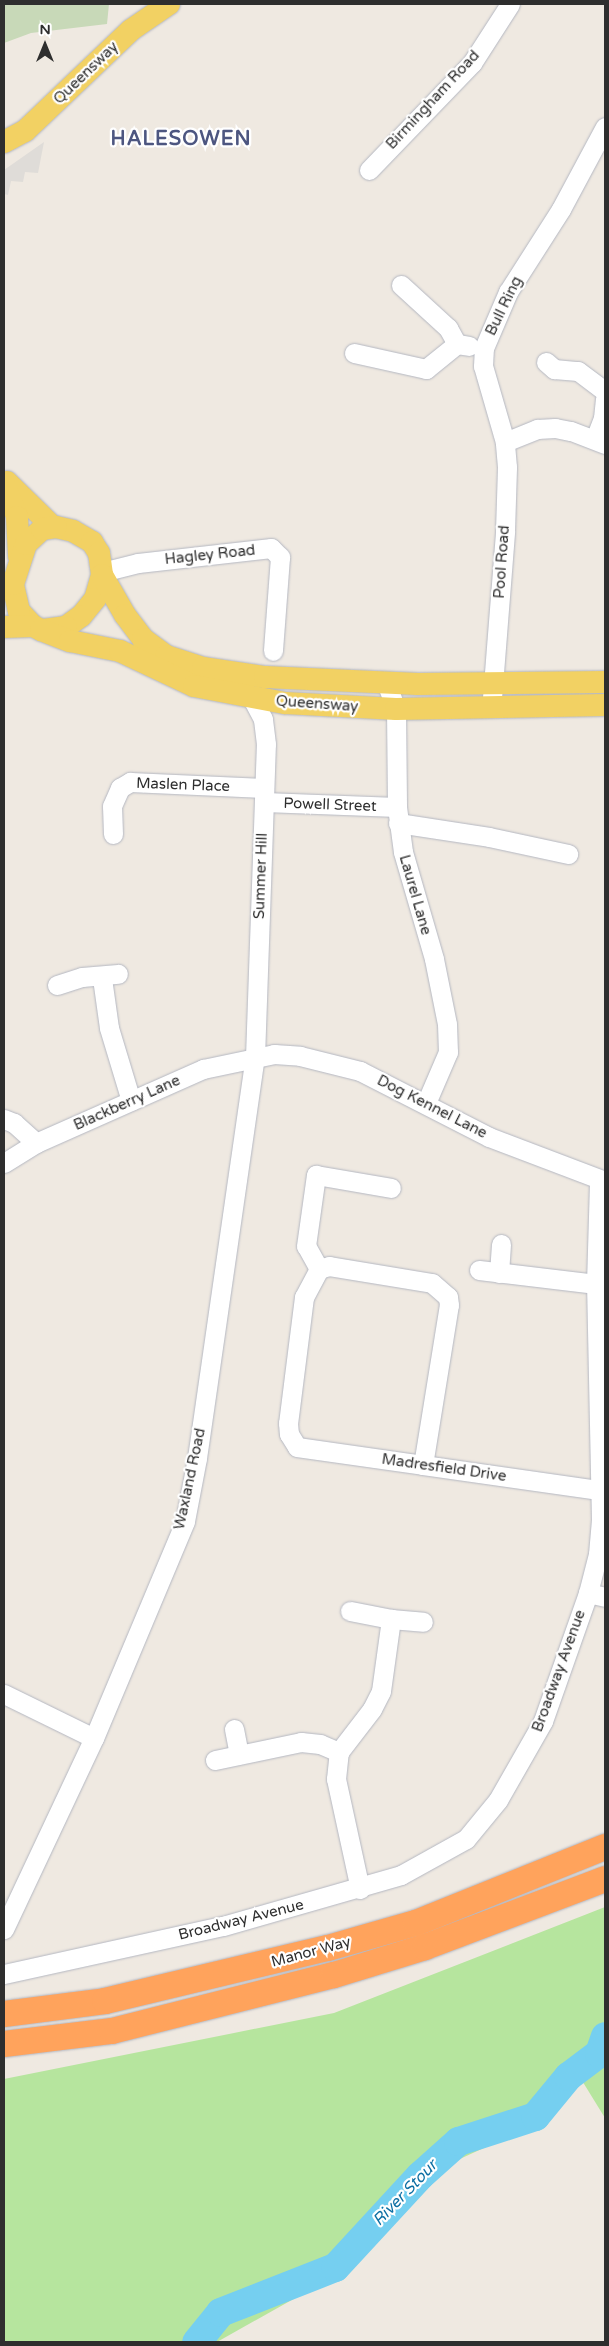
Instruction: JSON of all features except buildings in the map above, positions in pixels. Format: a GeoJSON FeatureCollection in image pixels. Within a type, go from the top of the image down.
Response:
{"type":"FeatureCollection","features":[{"type":"Feature","properties":{"kind":"highway","name":"Manor Way"},"geometry":{"type":"LineString","coordinates":[[4,2014],[105,2001],[328,1948],[416,1923],[605,1847]]}},
{"type":"Feature","properties":{"kind":"highway","name":"Manor Way"},"geometry":{"type":"LineString","coordinates":[[4,2044],[112,2031],[334,1975],[425,1946],[605,1879]]}},
{"type":"Feature","properties":{"kind":"main road","name":"Queensway"},"geometry":{"type":"LineString","coordinates":[[4,142],[25,131],[131,30],[169,4]]}},
{"type":"Feature","properties":{"kind":"main road"},"geometry":{"type":"LineString","coordinates":[[4,479],[53,527],[83,536],[101,566],[95,599],[81,616],[66,627],[4,627]]}},
{"type":"Feature","properties":{"kind":"main road"},"geometry":{"type":"LineString","coordinates":[[4,484],[19,527],[18,560]]}},
{"type":"Feature","properties":{"kind":"main road"},"geometry":{"type":"LineString","coordinates":[[37,628],[19,612],[8,590],[18,560],[32,535],[53,527]]}},
{"type":"Feature","properties":{"kind":"main road","name":"Queensway"},"geometry":{"type":"LineString","coordinates":[[101,566],[125,615],[143,639],[166,656],[202,668],[246,674],[386,682],[605,682]]}},
{"type":"Feature","properties":{"kind":"main road","name":"Queensway"},"geometry":{"type":"LineString","coordinates":[[37,628],[70,641],[120,651],[194,686],[252,698],[318,706],[396,709],[605,706]]}},
{"type":"Feature","properties":{"kind":"street","name":"Birmingham Road"},"geometry":{"type":"LineString","coordinates":[[369,170],[472,63],[510,4]]}},
{"type":"Feature","properties":{"kind":"street","name":"Bull Ring"},"geometry":{"type":"LineString","coordinates":[[505,442],[486,383],[484,348],[508,292],[576,181],[605,127]]}},
{"type":"Feature","properties":{"kind":"street"},"geometry":{"type":"LineString","coordinates":[[401,285],[448,328],[457,344]]}},
{"type":"Feature","properties":{"kind":"street"},"geometry":{"type":"LineString","coordinates":[[354,353],[426,369],[457,344],[484,348]]}},
{"type":"Feature","properties":{"kind":"street"},"geometry":{"type":"LineString","coordinates":[[546,362],[554,369],[578,371],[605,392]]}},
{"type":"Feature","properties":{"kind":"street"},"geometry":{"type":"LineString","coordinates":[[505,442],[537,429],[571,430],[600,441],[605,399]]}},
{"type":"Feature","properties":{"kind":"street","name":"Pool Road"},"geometry":{"type":"LineString","coordinates":[[491,709],[505,531],[505,442]]}},
{"type":"Feature","properties":{"kind":"street","name":"Hagley Road"},"geometry":{"type":"LineString","coordinates":[[101,566],[271,548],[280,557],[273,651]]}},
{"type":"Feature","properties":{"kind":"street","name":"Laurel Lane"},"geometry":{"type":"LineString","coordinates":[[386,682],[396,709],[397,815],[417,908],[434,959],[447,1024],[448,1052],[426,1103]]}},
{"type":"Feature","properties":{"kind":"street","name":"Summer Hill"},"geometry":{"type":"LineString","coordinates":[[252,698],[263,719],[264,795],[255,1057]]}},
{"type":"Feature","properties":{"kind":"street","name":"Maslen Place"},"geometry":{"type":"LineString","coordinates":[[114,834],[112,806],[120,788],[130,782],[264,795]]}},
{"type":"Feature","properties":{"kind":"street","name":"Powell Street"},"geometry":{"type":"LineString","coordinates":[[264,795],[397,815],[568,854]]}},
{"type":"Feature","properties":{"kind":"street"},"geometry":{"type":"LineString","coordinates":[[57,985],[82,977],[110,976],[109,1028],[131,1101]]}},
{"type":"Feature","properties":{"kind":"street","name":"Dog Kennel Lane"},"geometry":{"type":"LineString","coordinates":[[255,1057],[283,1054],[329,1062],[360,1071],[490,1137],[602,1181]]}},
{"type":"Feature","properties":{"kind":"street","name":"Blackberry Lane"},"geometry":{"type":"LineString","coordinates":[[4,1163],[36,1143],[202,1069],[255,1057]]}},
{"type":"Feature","properties":{"kind":"street","name":"Waxland Road"},"geometry":{"type":"LineString","coordinates":[[4,1929],[94,1738],[185,1521],[255,1057]]}},
{"type":"Feature","properties":{"kind":"street"},"geometry":{"type":"LineString","coordinates":[[4,1119],[14,1123],[36,1143]]}},
{"type":"Feature","properties":{"kind":"street"},"geometry":{"type":"LineString","coordinates":[[391,1188],[316,1175],[306,1246],[319,1269],[329,1266],[432,1283],[448,1297],[423,1465]]}},
{"type":"Feature","properties":{"kind":"street","name":"Broadway Avenue"},"geometry":{"type":"LineString","coordinates":[[4,1974],[205,1930],[360,1889],[401,1875],[450,1851],[466,1839],[498,1800],[543,1721],[597,1595],[601,1520],[596,1284],[602,1181]]}},
{"type":"Feature","properties":{"kind":"street"},"geometry":{"type":"LineString","coordinates":[[499,1273],[501,1244]]}},
{"type":"Feature","properties":{"kind":"street","name":"Madresfield Drive"},"geometry":{"type":"LineString","coordinates":[[319,1269],[304,1297],[288,1423],[292,1441],[297,1446],[599,1490]]}},
{"type":"Feature","properties":{"kind":"street"},"geometry":{"type":"LineString","coordinates":[[479,1270],[596,1284]]}},
{"type":"Feature","properties":{"kind":"street"},"geometry":{"type":"LineString","coordinates":[[350,1611],[391,1619],[423,1622]]}},
{"type":"Feature","properties":{"kind":"street"},"geometry":{"type":"LineString","coordinates":[[360,1889],[336,1779],[339,1752],[372,1709],[381,1691],[391,1619]]}},
{"type":"Feature","properties":{"kind":"street"},"geometry":{"type":"LineString","coordinates":[[4,1694],[94,1738]]}},
{"type":"Feature","properties":{"kind":"street"},"geometry":{"type":"LineString","coordinates":[[234,1729],[239,1755]]}},
{"type":"Feature","properties":{"kind":"street"},"geometry":{"type":"LineString","coordinates":[[215,1760],[301,1742],[320,1744],[339,1752]]}},
{"type":"Feature","properties":{"kind":"green space"},"geometry":{"type":"Polygon","coordinates":[[[4,4],[109,4],[107,24],[31,33],[4,43],[4,4]]]}},
{"type":"Feature","properties":{"kind":"green space"},"geometry":{"type":"Polygon","coordinates":[[[605,1907],[605,2118],[581,2079],[536,2124],[427,2174],[393,2223],[338,2274],[217,2342],[4,2342],[4,2079],[334,2013],[605,1907]]]}},
{"type":"Feature","properties":{"kind":"shaded area"},"geometry":{"type":"Polygon","coordinates":[[[44,142],[38,173],[25,172],[23,182],[11,181],[8,195],[4,194],[4,170],[44,142]]]}},
{"type":"Feature","properties":{"kind":"waterway","name":"River Stour"},"geometry":{"type":"LineString","coordinates":[[196,2342],[220,2312],[335,2267],[420,2175],[458,2141],[535,2116],[568,2076],[599,2053],[605,2036]]}},
{"type":"Feature","properties":{"kind":"district","name":"HALESOWEN"},"geometry":{"type":"Point","coordinates":[181,139]}}]}
